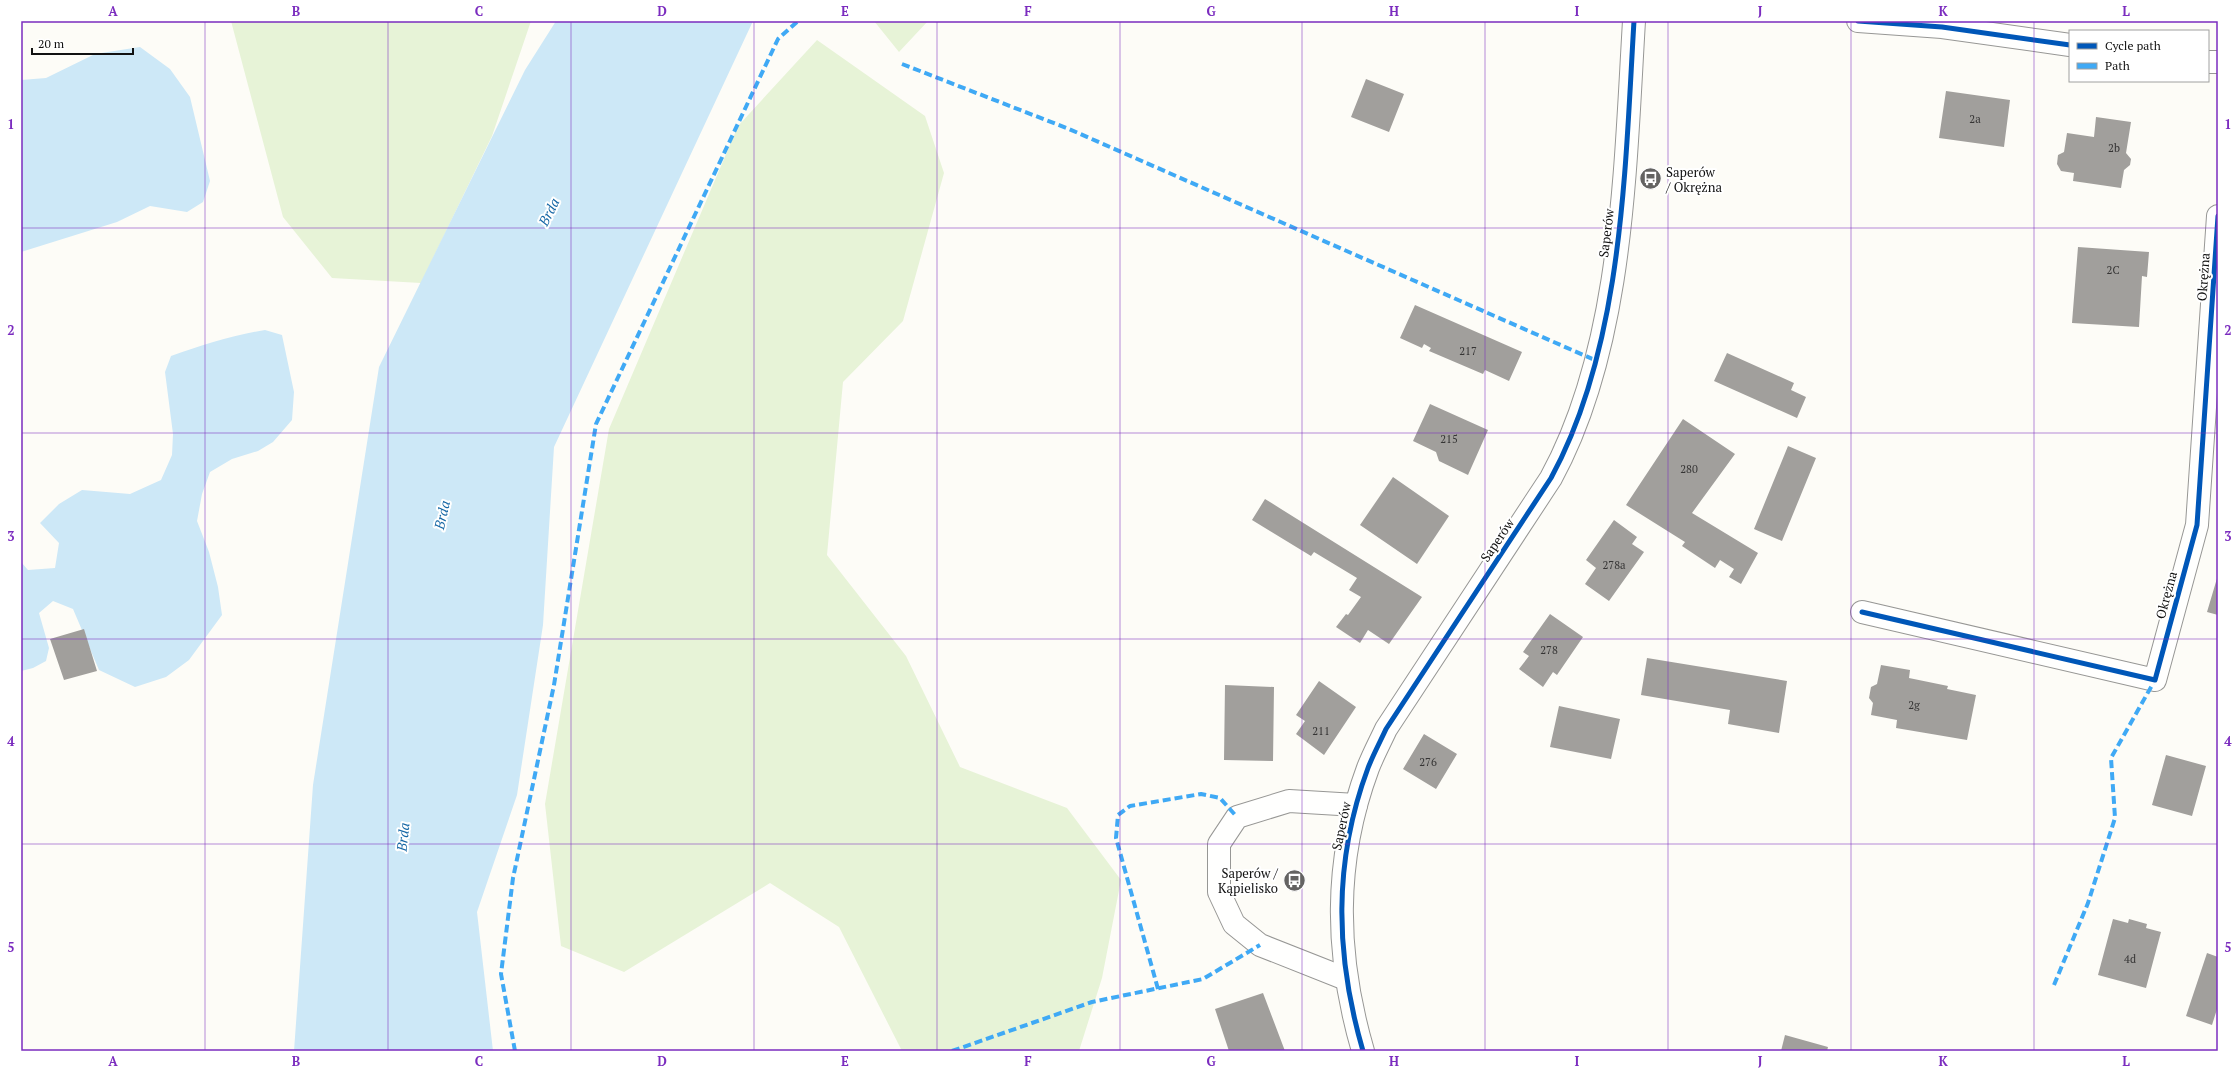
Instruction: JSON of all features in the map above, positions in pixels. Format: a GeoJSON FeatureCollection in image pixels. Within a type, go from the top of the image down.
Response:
{"type":"FeatureCollection","features":[{"type":"Feature","properties":{"kind":"street","name":"Saperów"},"geometry":{"type":"LineString","coordinates":[[1363,1051],[1346,979],[1341,928],[1345,861],[1356,805],[1369,766],[1386,729],[1551,478],[1568,446],[1582,412],[1593,376],[1610,296],[1625,159],[1634,21]]}},
{"type":"Feature","properties":{"kind":"street"},"geometry":{"type":"LineString","coordinates":[[1858,21],[1942,27],[2069,45]]}},
{"type":"Feature","properties":{"kind":"street","name":"Okrężna"},"geometry":{"type":"LineString","coordinates":[[1862,612],[2155,680],[2197,525],[2218,216]]}},
{"type":"Feature","properties":{"kind":"street"},"geometry":{"type":"LineString","coordinates":[[1346,979],[1260,945],[1234,924],[1219,892],[1219,844],[1237,817],[1289,801],[1356,805]]}},
{"type":"Feature","properties":{"kind":"green space"},"geometry":{"type":"Polygon","coordinates":[[[231,21],[531,21],[492,136],[421,283],[332,278],[283,217],[231,21]]]}},
{"type":"Feature","properties":{"kind":"green space"},"geometry":{"type":"Polygon","coordinates":[[[874,21],[928,21],[899,52],[874,21]]]}},
{"type":"Feature","properties":{"kind":"green space"},"geometry":{"type":"Polygon","coordinates":[[[817,40],[925,116],[944,173],[903,321],[843,382],[827,555],[906,656],[960,767],[1067,808],[1121,880],[1102,978],[1079,1051],[902,1051],[839,927],[770,883],[624,972],[561,946],[545,804],[609,429],[738,126],[817,40]]]}},
{"type":"Feature","properties":{"kind":"water","name":"Brda"},"geometry":{"type":"Polygon","coordinates":[[[556,21],[753,21],[554,447],[543,625],[517,795],[477,912],[493,1051],[294,1051],[313,785],[379,367],[525,70],[556,21]]]}},
{"type":"Feature","properties":{"kind":"water"},"geometry":{"type":"Polygon","coordinates":[[[140,47],[170,69],[190,97],[210,181],[203,202],[187,212],[150,206],[117,222],[21,252],[21,80],[46,78],[95,54],[140,47]]]}},
{"type":"Feature","properties":{"kind":"water"},"geometry":{"type":"Polygon","coordinates":[[[265,330],[282,335],[294,392],[292,420],[273,442],[258,451],[232,459],[210,472],[202,494],[197,521],[209,552],[218,587],[222,615],[189,660],[166,677],[135,687],[99,670],[73,609],[53,601],[39,613],[49,648],[46,661],[33,668],[21,671],[21,562],[28,570],[55,568],[59,543],[40,523],[59,504],[82,490],[130,494],[161,480],[172,455],[173,434],[165,372],[171,356],[218,341],[265,330]]]}},
{"type":"Feature","properties":{"kind":"building"},"geometry":{"type":"Polygon","coordinates":[[[1366,79],[1404,94],[1389,132],[1351,117],[1366,79]]]}},
{"type":"Feature","properties":{"kind":"building"},"geometry":{"type":"Polygon","coordinates":[[[1946,91],[2010,100],[2004,147],[1939,138],[1946,91]]]}},
{"type":"Feature","properties":{"kind":"building"},"geometry":{"type":"Polygon","coordinates":[[[2096,117],[2131,122],[2126,153],[2131,159],[2130,165],[2124,170],[2121,188],[2073,181],[2074,173],[2061,171],[2057,164],[2058,155],[2064,152],[2067,133],[2094,137],[2096,117]]]}},
{"type":"Feature","properties":{"kind":"building"},"geometry":{"type":"Polygon","coordinates":[[[2078,247],[2149,252],[2147,277],[2142,276],[2139,327],[2072,323],[2078,247]]]}},
{"type":"Feature","properties":{"kind":"building"},"geometry":{"type":"Polygon","coordinates":[[[1415,305],[1522,352],[1509,381],[1485,370],[1483,374],[1429,351],[1431,348],[1424,344],[1422,348],[1400,338],[1415,305]]]}},
{"type":"Feature","properties":{"kind":"building"},"geometry":{"type":"Polygon","coordinates":[[[1727,353],[1794,383],[1791,390],[1806,397],[1797,418],[1714,381],[1727,353]]]}},
{"type":"Feature","properties":{"kind":"building"},"geometry":{"type":"Polygon","coordinates":[[[1430,404],[1488,430],[1468,475],[1439,461],[1436,452],[1413,441],[1430,404]]]}},
{"type":"Feature","properties":{"kind":"building"},"geometry":{"type":"Polygon","coordinates":[[[1683,419],[1735,454],[1692,513],[1758,553],[1741,584],[1729,577],[1734,569],[1720,560],[1715,568],[1682,546],[1685,542],[1626,505],[1683,419]]]}},
{"type":"Feature","properties":{"kind":"building"},"geometry":{"type":"Polygon","coordinates":[[[1788,446],[1816,458],[1782,541],[1754,529],[1788,446]]]}},
{"type":"Feature","properties":{"kind":"building"},"geometry":{"type":"Polygon","coordinates":[[[1393,477],[1449,516],[1417,564],[1360,525],[1393,477]]]}},
{"type":"Feature","properties":{"kind":"building"},"geometry":{"type":"Polygon","coordinates":[[[1265,499],[1422,597],[1389,644],[1368,630],[1360,643],[1336,627],[1346,614],[1348,615],[1361,597],[1349,590],[1357,578],[1314,552],[1311,556],[1252,520],[1265,499]]]}},
{"type":"Feature","properties":{"kind":"building"},"geometry":{"type":"Polygon","coordinates":[[[1614,520],[1637,537],[1632,544],[1644,552],[1609,601],[1585,584],[1596,568],[1586,560],[1614,520]]]}},
{"type":"Feature","properties":{"kind":"building"},"geometry":{"type":"Polygon","coordinates":[[[2218,575],[2218,615],[2207,612],[2218,575]]]}},
{"type":"Feature","properties":{"kind":"building"},"geometry":{"type":"Polygon","coordinates":[[[1550,614],[1583,637],[1557,675],[1553,672],[1543,687],[1519,669],[1529,656],[1523,652],[1550,614]]]}},
{"type":"Feature","properties":{"kind":"building"},"geometry":{"type":"Polygon","coordinates":[[[84,629],[97,671],[64,680],[50,639],[84,629]]]}},
{"type":"Feature","properties":{"kind":"building"},"geometry":{"type":"Polygon","coordinates":[[[1647,658],[1787,681],[1779,733],[1728,724],[1730,710],[1641,695],[1647,658]]]}},
{"type":"Feature","properties":{"kind":"building"},"geometry":{"type":"Polygon","coordinates":[[[1881,665],[1910,670],[1909,678],[1948,686],[1947,689],[1976,695],[1967,740],[1896,728],[1897,720],[1871,715],[1873,703],[1869,698],[1871,687],[1877,684],[1881,665]]]}},
{"type":"Feature","properties":{"kind":"building"},"geometry":{"type":"Polygon","coordinates":[[[1319,681],[1356,707],[1324,755],[1296,734],[1305,721],[1296,715],[1319,681]]]}},
{"type":"Feature","properties":{"kind":"building"},"geometry":{"type":"Polygon","coordinates":[[[1225,685],[1274,687],[1273,761],[1224,760],[1225,685]]]}},
{"type":"Feature","properties":{"kind":"building"},"geometry":{"type":"Polygon","coordinates":[[[1559,706],[1620,719],[1611,759],[1550,747],[1559,706]]]}},
{"type":"Feature","properties":{"kind":"building"},"geometry":{"type":"Polygon","coordinates":[[[1424,734],[1457,754],[1436,789],[1403,769],[1424,734]]]}},
{"type":"Feature","properties":{"kind":"building"},"geometry":{"type":"Polygon","coordinates":[[[2166,755],[2206,766],[2192,816],[2152,805],[2166,755]]]}},
{"type":"Feature","properties":{"kind":"building"},"geometry":{"type":"Polygon","coordinates":[[[2113,919],[2128,923],[2129,919],[2147,924],[2146,928],[2161,932],[2146,988],[2098,975],[2113,919]]]}},
{"type":"Feature","properties":{"kind":"building"},"geometry":{"type":"Polygon","coordinates":[[[2207,953],[2218,957],[2218,1006],[2212,1025],[2186,1016],[2207,953]]]}},
{"type":"Feature","properties":{"kind":"building"},"geometry":{"type":"Polygon","coordinates":[[[1263,993],[1285,1051],[1229,1051],[1215,1009],[1263,993]]]}},
{"type":"Feature","properties":{"kind":"building"},"geometry":{"type":"Polygon","coordinates":[[[1785,1035],[1828,1047],[1827,1051],[1781,1051],[1785,1035]]]}},
{"type":"Feature","properties":{"kind":"marked path"},"geometry":{"type":"LineString","coordinates":[[515,1051],[501,974],[513,878],[554,685],[596,424],[778,39],[798,21]]}},
{"type":"Feature","properties":{"kind":"marked path"},"geometry":{"type":"LineString","coordinates":[[902,64],[1069,129],[1597,361]]}},
{"type":"Feature","properties":{"kind":"marked path"},"geometry":{"type":"LineString","coordinates":[[2054,985],[2088,903],[2115,818],[2111,758],[2155,680]]}},
{"type":"Feature","properties":{"kind":"marked path"},"geometry":{"type":"LineString","coordinates":[[1158,989],[1116,838],[1118,815],[1130,806],[1201,794],[1220,798],[1237,817]]}},
{"type":"Feature","properties":{"kind":"marked path"},"geometry":{"type":"LineString","coordinates":[[952,1051],[1092,1002],[1203,979],[1260,945]]}},
{"type":"Feature","properties":{"kind":"cycle path"},"geometry":{"type":"LineString","coordinates":[[1363,1051],[1347,980],[1343,944],[1342,909],[1344,874],[1349,838],[1357,803],[1368,768],[1386,729],[1551,478],[1575,427],[1593,372],[1607,314],[1616,256],[1623,196],[1634,21]]}},
{"type":"Feature","properties":{"kind":"cycle path"},"geometry":{"type":"LineString","coordinates":[[1858,21],[1942,27],[2069,45]]}},
{"type":"Feature","properties":{"kind":"cycle path"},"geometry":{"type":"LineString","coordinates":[[1862,612],[2155,680],[2197,525],[2218,216]]}},
{"type":"Feature","properties":{"kind":"place","name":"Saperów / Okrężna"},"geometry":{"type":"Point","coordinates":[1650,179]}},
{"type":"Feature","properties":{"kind":"place","name":"Saperów / Kąpielisko"},"geometry":{"type":"Point","coordinates":[1294,880]}}]}
